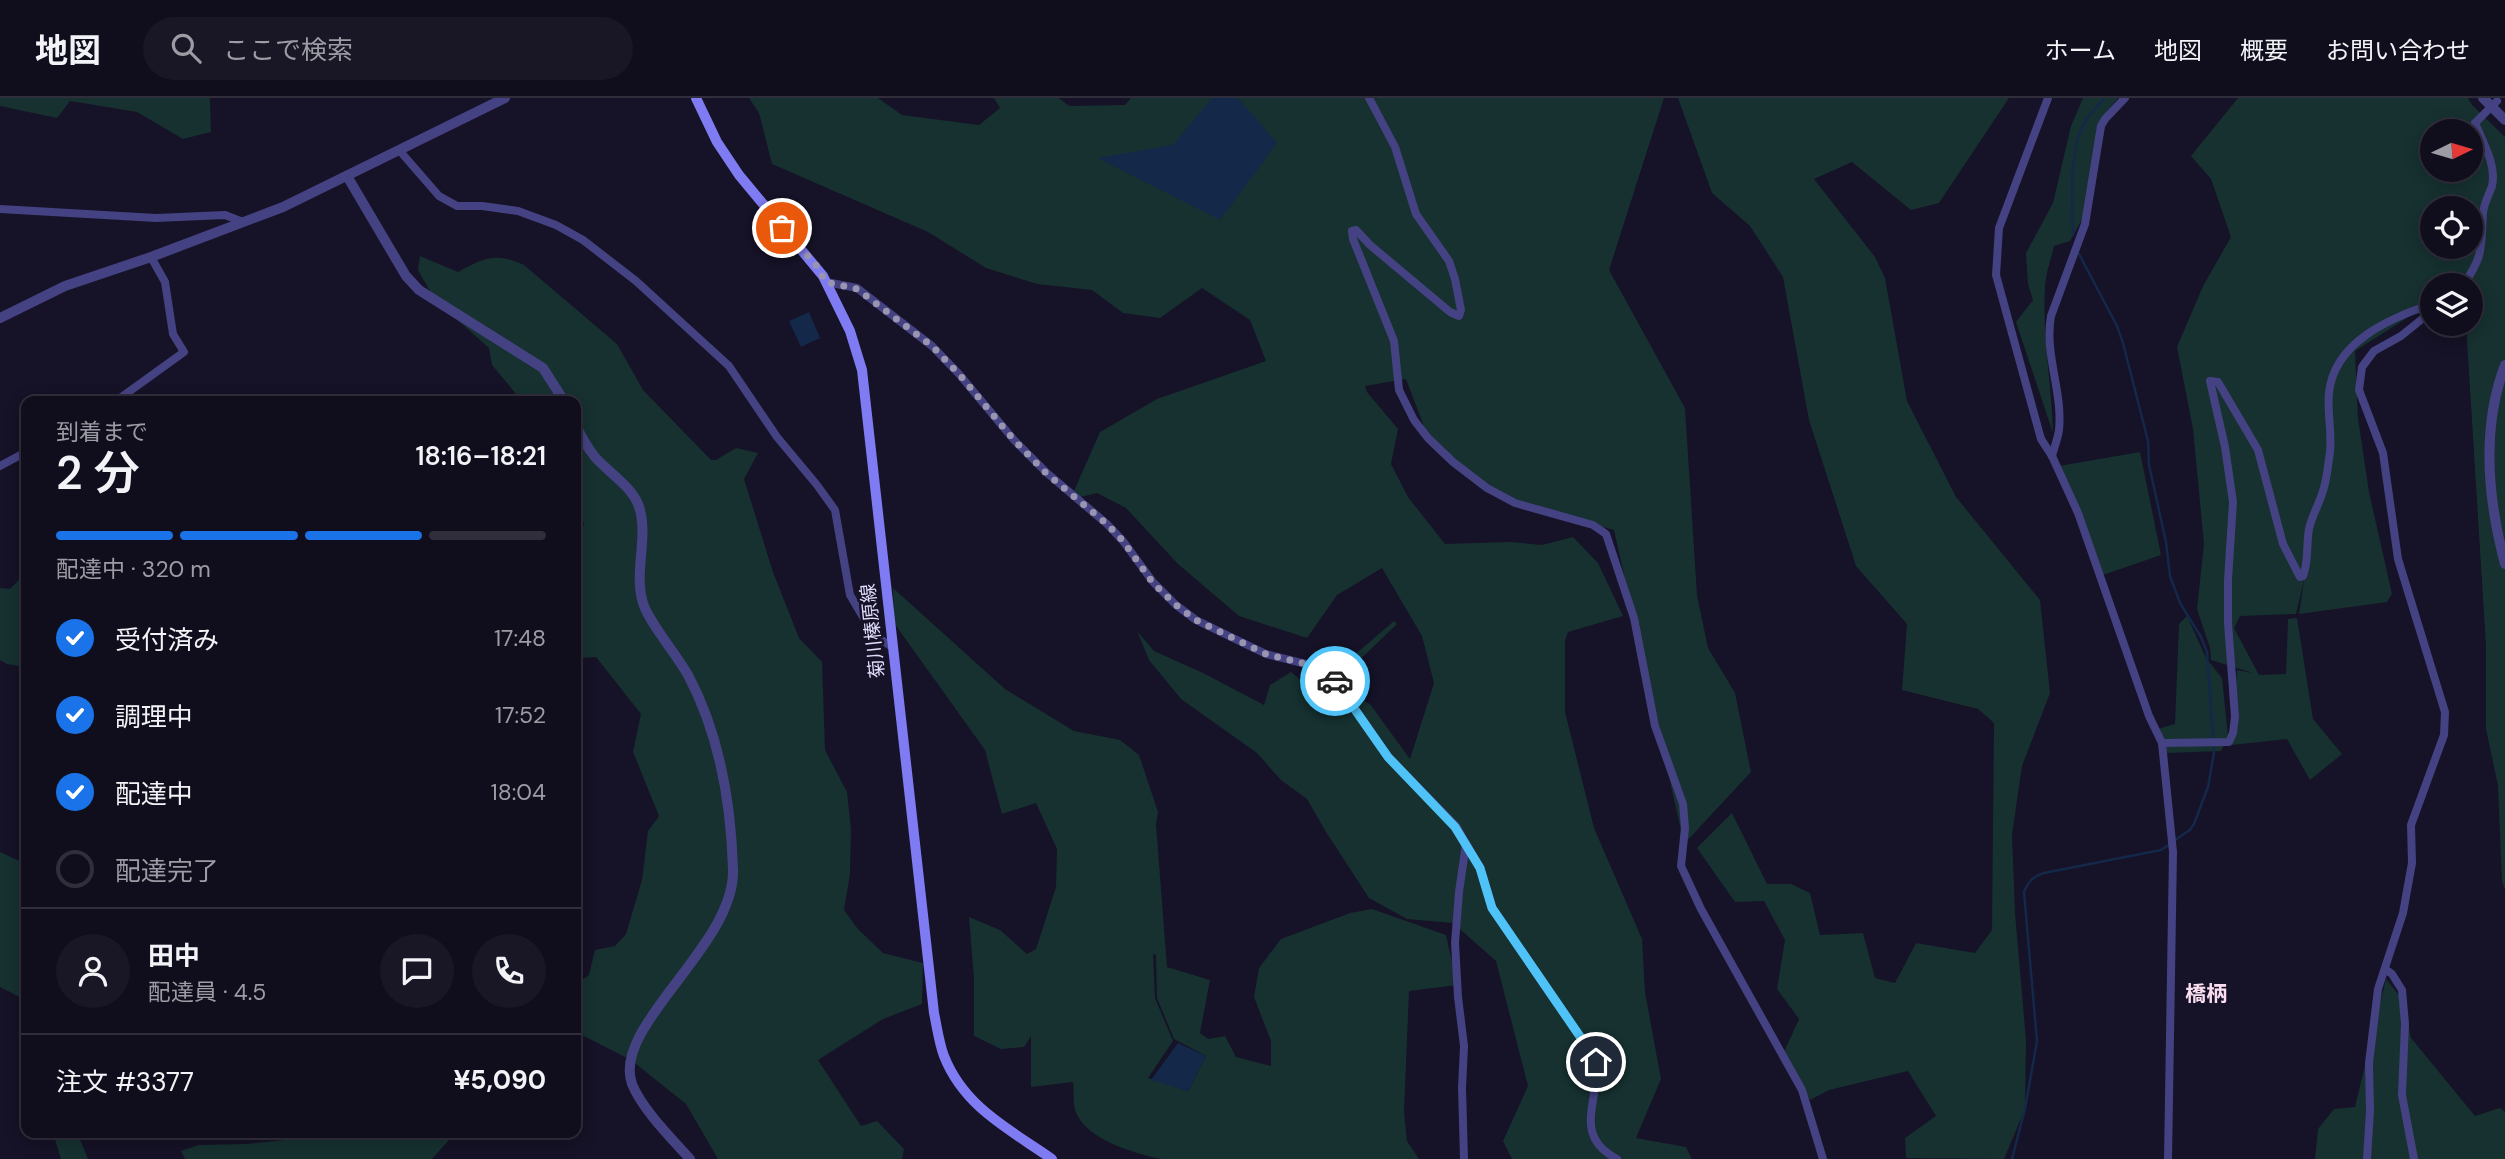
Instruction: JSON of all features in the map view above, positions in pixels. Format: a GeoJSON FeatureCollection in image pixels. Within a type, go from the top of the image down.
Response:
{"type":"FeatureCollection","features":[{"type":"Feature","properties":{"kind":"main road","name":"菊川榛原線"},"geometry":{"type":"LineString","coordinates":[[696,98],[717,142],[739,175],[816,265],[850,331],[862,370],[933,1006],[943,1054],[955,1080],[971,1100],[993,1120],[1052,1159]]}},
{"type":"Feature","properties":{"kind":"street"},"geometry":{"type":"LineString","coordinates":[[0,318],[65,286],[283,207],[505,98]]}},
{"type":"Feature","properties":{"kind":"street"},"geometry":{"type":"LineString","coordinates":[[1369,98],[1395,147],[1416,214],[1449,261],[1461,310],[1459,316],[1450,312],[1370,245],[1356,230],[1352,231],[1394,341],[1399,390],[1414,420],[1428,438],[1453,462],[1487,488],[1515,503],[1593,525],[1606,534],[1614,551],[1634,618],[1655,726],[1683,804],[1685,828],[1681,866],[1701,909],[1802,1090],[1823,1159]]}},
{"type":"Feature","properties":{"kind":"street"},"geometry":{"type":"LineString","coordinates":[[2048,98],[1999,228],[1996,275],[2034,421],[2078,513],[2149,716],[2162,743],[2173,849],[2168,1159]]}},
{"type":"Feature","properties":{"kind":"street"},"geometry":{"type":"LineString","coordinates":[[2052,456],[2059,430],[2049,325],[2085,224],[2101,126],[2125,98]]}},
{"type":"Feature","properties":{"kind":"street"},"geometry":{"type":"LineString","coordinates":[[2483,98],[2505,120]]}},
{"type":"Feature","properties":{"kind":"street"},"geometry":{"type":"LineString","coordinates":[[2472,273],[2478,264],[2483,240],[2483,209],[2493,183],[2490,159],[2475,123],[2498,100]]}},
{"type":"Feature","properties":{"kind":"street"},"geometry":{"type":"LineString","coordinates":[[399,150],[439,196],[457,206],[518,211],[556,225],[583,240],[636,281],[729,366],[777,437],[835,510],[850,595],[879,638],[892,647]]}},
{"type":"Feature","properties":{"kind":"street"},"geometry":{"type":"LineString","coordinates":[[347,176],[406,275],[419,290],[543,368],[561,396]]}},
{"type":"Feature","properties":{"kind":"street"},"geometry":{"type":"LineString","coordinates":[[0,209],[156,218],[225,215],[243,222]]}},
{"type":"Feature","properties":{"kind":"street"},"geometry":{"type":"LineString","coordinates":[[123,396],[184,352],[173,334],[164,282],[151,257]]}},
{"type":"Feature","properties":{"kind":"street"},"geometry":{"type":"LineString","coordinates":[[826,282],[857,289],[932,346],[1022,449],[1123,541],[1153,583],[1176,605],[1196,620],[1266,654],[1326,669],[1388,757],[1455,827],[1480,868],[1492,908],[1592,1054],[1596,1062],[1597,1083],[1591,1102],[1590,1124],[1594,1140],[1617,1159]]}},
{"type":"Feature","properties":{"kind":"street"},"geometry":{"type":"LineString","coordinates":[[2162,743],[2229,741],[2233,733],[2235,717],[2228,623],[2233,502],[2225,447],[2210,381],[2218,382],[2258,450],[2283,544],[2300,577],[2303,576],[2310,525],[2323,491],[2330,447],[2329,394],[2336,368],[2346,354],[2373,329],[2420,308]]}},
{"type":"Feature","properties":{"kind":"street"},"geometry":{"type":"LineString","coordinates":[[2367,1159],[2369,1063],[2378,989],[2403,913],[2412,863],[2411,825],[2444,735],[2445,712],[2398,559],[2383,453],[2359,390],[2362,367],[2374,351],[2401,336],[2420,321]]}},
{"type":"Feature","properties":{"kind":"street"},"geometry":{"type":"LineString","coordinates":[[2505,365],[2497,389],[2493,416],[2490,474],[2493,510],[2505,564]]}},
{"type":"Feature","properties":{"kind":"street"},"geometry":{"type":"LineString","coordinates":[[581,433],[596,458],[637,502],[643,523],[643,603],[678,657],[712,727],[730,826],[733,873],[728,900],[717,927],[640,1034],[631,1060],[630,1075],[638,1095],[690,1159]]}},
{"type":"Feature","properties":{"kind":"street"},"geometry":{"type":"LineString","coordinates":[[0,466],[21,455]]}},
{"type":"Feature","properties":{"kind":"street"},"geometry":{"type":"LineString","coordinates":[[1464,1159],[1464,1046],[1455,943],[1466,844]]}},
{"type":"Feature","properties":{"kind":"street"},"geometry":{"type":"LineString","coordinates":[[2385,968],[2402,990],[2405,1024],[2402,1095],[2414,1159]]}},
{"type":"Feature","properties":{"kind":"green space"},"geometry":{"type":"Polygon","coordinates":[[[0,98],[210,98],[211,132],[183,139],[137,112],[70,101],[57,118],[0,106],[0,98]]]}},
{"type":"Feature","properties":{"kind":"green space"},"geometry":{"type":"Polygon","coordinates":[[[749,98],[878,98],[902,115],[979,125],[1000,108],[994,98],[1059,98],[1069,106],[1125,105],[1131,98],[1664,98],[1609,270],[1685,408],[1697,595],[1708,648],[1735,693],[1751,772],[1684,844],[1614,530],[1519,504],[1466,472],[1425,429],[1406,379],[1365,386],[1398,429],[1391,464],[1408,497],[1445,544],[1510,542],[1542,545],[1573,537],[1598,563],[1623,616],[1568,632],[1565,641],[1565,712],[1594,828],[1642,939],[1645,992],[1661,1079],[1636,1138],[1686,1147],[1692,1159],[1512,1159],[1503,1141],[1528,1086],[1496,961],[1453,923],[1407,919],[1369,898],[1307,799],[1281,780],[1257,753],[1181,699],[1149,660],[1137,631],[1154,651],[1264,705],[1270,685],[1291,672],[1302,681],[1337,670],[1394,621],[1397,624],[1346,673],[1362,700],[1370,704],[1410,759],[1434,683],[1422,636],[1382,568],[1337,595],[1307,638],[1239,616],[1178,564],[1126,508],[1097,493],[1081,497],[1074,491],[1100,432],[1157,399],[1266,361],[1250,320],[1202,288],[1160,318],[1123,313],[1092,290],[1037,284],[986,268],[928,232],[772,164],[759,113],[749,98]]]}},
{"type":"Feature","properties":{"kind":"green space"},"geometry":{"type":"Polygon","coordinates":[[[1678,98],[2009,98],[1939,203],[1911,210],[1852,162],[1814,179],[1875,257],[1885,278],[1907,401],[1956,497],[2040,600],[2050,693],[2022,766],[2012,835],[2015,913],[2026,1040],[2025,1109],[2004,1159],[1906,1158],[1905,1138],[1936,1116],[1908,1071],[1829,1090],[1810,1100],[1784,1052],[1799,1019],[1777,989],[1785,940],[1764,901],[1735,902],[1697,848],[1732,813],[1767,884],[1791,884],[1810,893],[1820,935],[1863,933],[1875,978],[1895,983],[1916,943],[1975,953],[1992,930],[1994,723],[1978,709],[1902,690],[1907,624],[1856,566],[1809,420],[1783,277],[1750,226],[1712,193],[1678,98]]]}},
{"type":"Feature","properties":{"kind":"green space"},"geometry":{"type":"Polygon","coordinates":[[[2083,98],[2118,98],[2100,120],[2088,209],[2070,241],[2054,246],[2046,278],[2044,307],[2053,433],[2016,322],[2033,300],[2028,284],[2026,253],[2053,203],[2071,126],[2083,98]]]}},
{"type":"Feature","properties":{"kind":"green space"},"geometry":{"type":"Polygon","coordinates":[[[2238,98],[2468,98],[2505,137],[2505,889],[2502,882],[2498,786],[2486,729],[2486,646],[2467,336],[2483,336],[2483,273],[2420,273],[2420,310],[2355,351],[2358,418],[2369,492],[2392,594],[2387,602],[2299,614],[2304,580],[2296,614],[2240,616],[2234,628],[2259,675],[2286,674],[2288,619],[2297,618],[2313,719],[2342,754],[2310,780],[2287,739],[2232,745],[2237,670],[2253,673],[2211,660],[2210,648],[2197,609],[2204,544],[2193,429],[2177,347],[2203,286],[2231,237],[2211,179],[2191,156],[2238,98]]]}},
{"type":"Feature","properties":{"kind":"green space"},"geometry":{"type":"Polygon","coordinates":[[[420,256],[458,272],[490,258],[524,265],[617,344],[643,390],[711,460],[716,460],[736,448],[758,453],[744,479],[773,572],[799,638],[822,662],[825,750],[847,792],[851,829],[850,874],[844,910],[858,929],[883,953],[923,963],[922,1004],[883,1019],[818,1060],[861,1126],[877,1121],[904,1149],[902,1159],[718,1159],[686,1104],[631,1060],[581,1035],[581,981],[589,975],[595,950],[615,946],[626,934],[642,880],[648,831],[659,816],[633,752],[641,714],[596,657],[581,658],[581,533],[584,523],[581,518],[581,396],[518,396],[492,365],[489,348],[435,300],[418,270],[420,256]]]}},
{"type":"Feature","properties":{"kind":"green space"},"geometry":{"type":"Polygon","coordinates":[[[2140,452],[2161,555],[2100,576],[2059,466],[2140,452]]]}},
{"type":"Feature","properties":{"kind":"green space"},"geometry":{"type":"Polygon","coordinates":[[[21,578],[21,666],[0,660],[0,588],[10,589],[21,578]]]}},
{"type":"Feature","properties":{"kind":"green space"},"geometry":{"type":"Polygon","coordinates":[[[893,588],[1005,689],[1074,731],[1120,740],[1139,755],[1158,812],[1156,824],[1167,967],[1210,980],[1200,1033],[1208,1039],[1225,1036],[1236,1057],[1271,1066],[1271,1041],[1254,997],[1259,968],[1281,939],[1350,913],[1372,909],[1446,935],[1457,985],[1409,991],[1404,1112],[1407,1141],[1419,1159],[1161,1159],[1138,1153],[1099,1137],[1080,1120],[1074,1107],[1073,1082],[1031,1087],[1031,1036],[1024,1047],[1001,1049],[974,1036],[974,979],[969,917],[1000,930],[1027,954],[1036,949],[1056,887],[1057,849],[1036,803],[1002,814],[985,750],[894,623],[893,588]],[[1153,954],[1155,998],[1173,1041],[1148,1078],[1188,1091],[1206,1056],[1174,1039],[1157,998],[1156,955],[1153,954]]]}},
{"type":"Feature","properties":{"kind":"green space"},"geometry":{"type":"Polygon","coordinates":[[[2187,616],[2206,658],[2222,678],[2228,736],[2221,751],[2166,753],[2158,729],[2175,724],[2179,624],[2187,616]]]}},
{"type":"Feature","properties":{"kind":"green space"},"geometry":{"type":"Polygon","coordinates":[[[0,852],[21,862],[21,998],[0,987],[0,852]]]}},
{"type":"Feature","properties":{"kind":"green space"},"geometry":{"type":"Polygon","coordinates":[[[2386,979],[2403,1000],[2411,1038],[2475,1116],[2500,1108],[2505,1112],[2505,1159],[2315,1159],[2318,1129],[2334,1109],[2355,1107],[2386,979]]]}},
{"type":"Feature","properties":{"kind":"green space"},"geometry":{"type":"Polygon","coordinates":[[[55,1138],[79,1138],[88,1159],[61,1159],[55,1138]]]}},
{"type":"Feature","properties":{"kind":"green space"},"geometry":{"type":"Polygon","coordinates":[[[451,1138],[432,1159],[185,1159],[181,1151],[199,1145],[293,1139],[451,1138]]]}},
{"type":"Feature","properties":{"kind":"water"},"geometry":{"type":"Polygon","coordinates":[[[1212,98],[1238,98],[1277,143],[1220,220],[1098,158],[1173,145],[1212,98]]]}},
{"type":"Feature","properties":{"kind":"water"},"geometry":{"type":"Polygon","coordinates":[[[809,312],[820,338],[801,347],[789,321],[809,312]]]}},
{"type":"Feature","properties":{"kind":"water"},"geometry":{"type":"Polygon","coordinates":[[[1178,1043],[1206,1056],[1188,1091],[1151,1080],[1178,1043]]]}},
{"type":"Feature","properties":{"kind":"waterway"},"geometry":{"type":"LineString","coordinates":[[2073,235],[2073,163],[2079,135],[2086,120],[2105,98]]}},
{"type":"Feature","properties":{"kind":"waterway"},"geometry":{"type":"LineString","coordinates":[[2079,254],[2117,326],[2123,343],[2148,441],[2149,465],[2166,542],[2170,576],[2180,603],[2207,652],[2214,753],[2208,787],[2194,824],[2175,840]]}},
{"type":"Feature","properties":{"kind":"waterway"},"geometry":{"type":"LineString","coordinates":[[2012,1159],[2025,1109],[2037,1041],[2024,892],[2026,888],[2032,880],[2044,873],[2161,850],[2170,844]]}},
{"type":"Feature","properties":{"kind":"way so far"},"geometry":{"type":"LineString","coordinates":[[782,228],[816,265],[826,282],[857,289],[932,346],[1046,473],[1107,524],[1123,541],[1153,583],[1176,605],[1196,620],[1266,654],[1326,669],[1335,681]]}},
{"type":"Feature","properties":{"kind":"district","name":"橋柄"},"geometry":{"type":"Point","coordinates":[2206,994]}},
{"type":"Feature","properties":{"kind":"route"},"geometry":{"type":"LineString","coordinates":[[1335,681],[1388,757],[1455,827],[1480,868],[1492,908],[1596,1062]]}}]}
